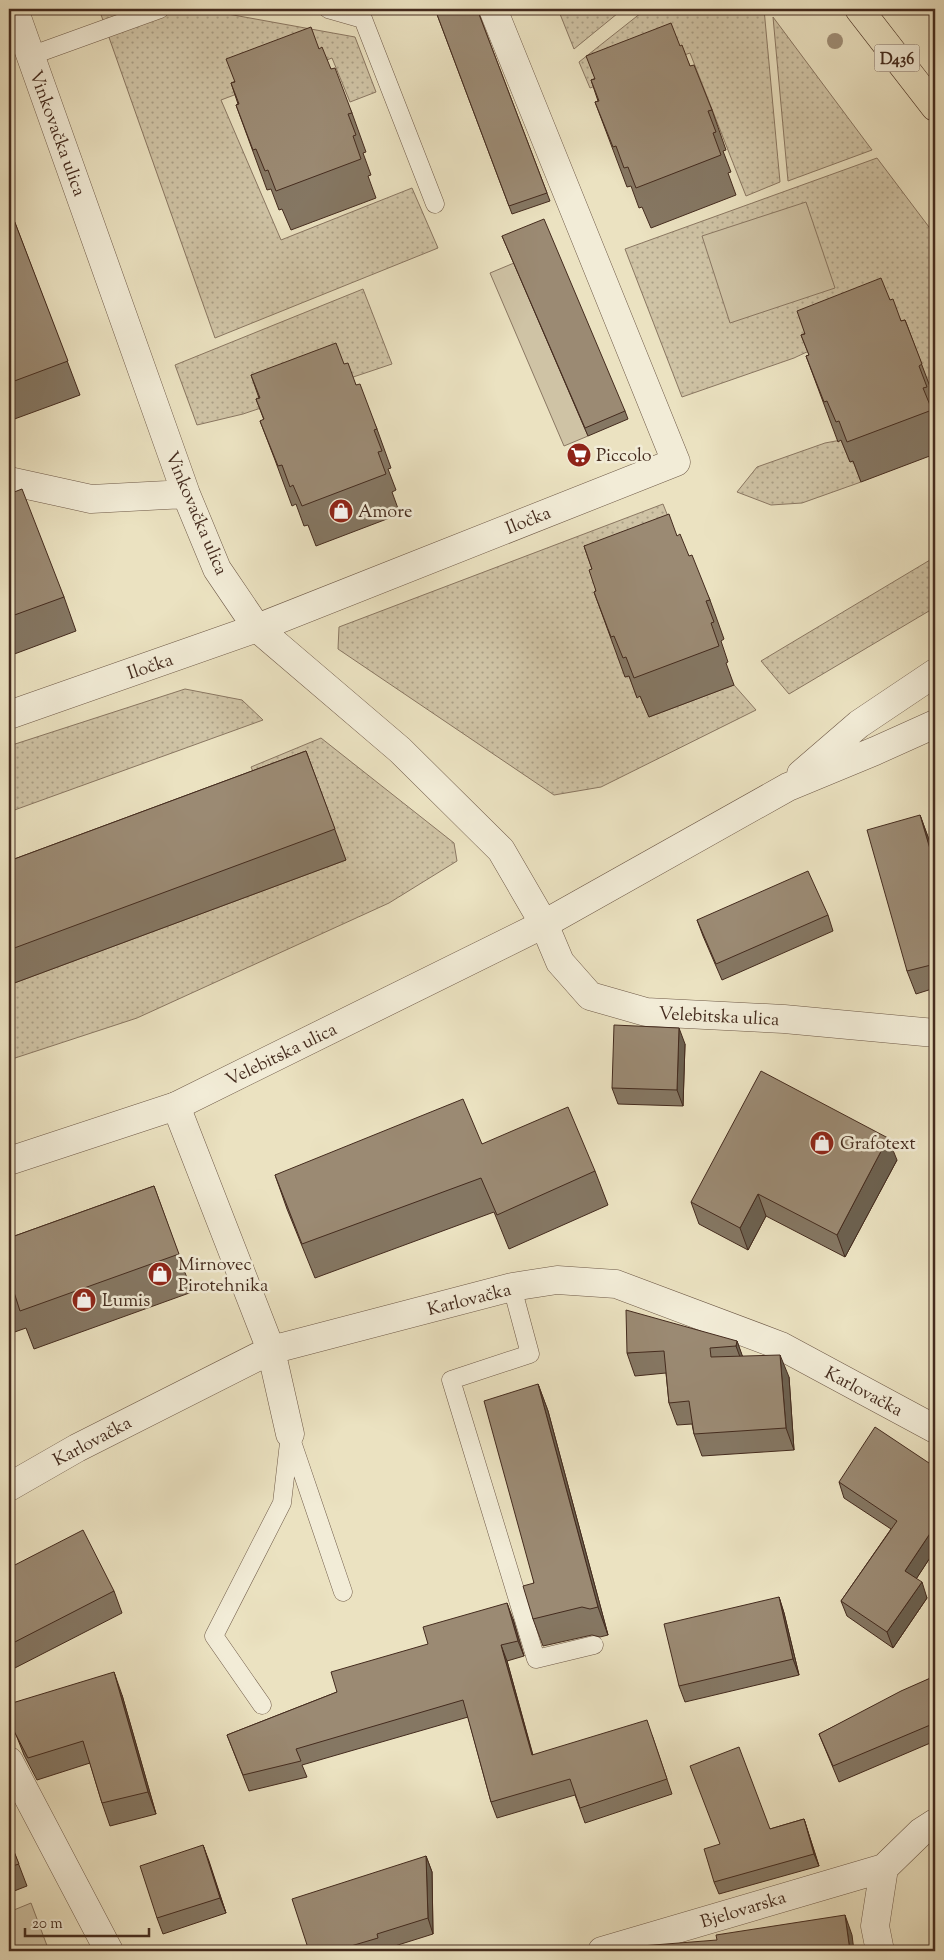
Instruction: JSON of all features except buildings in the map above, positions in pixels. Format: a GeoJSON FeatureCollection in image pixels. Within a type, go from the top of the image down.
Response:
{"type":"FeatureCollection","features":[{"type":"Feature","properties":{"kind":"main road","name":"D436"},"geometry":{"type":"LineString","coordinates":[[859,9],[935,107]]}},
{"type":"Feature","properties":{"kind":"street","name":"Vinkovačka ulica"},"geometry":{"type":"LineString","coordinates":[[14,9],[186,494],[217,569],[257,628],[400,750],[501,850],[544,924]]}},
{"type":"Feature","properties":{"kind":"street","name":"Iločka"},"geometry":{"type":"LineString","coordinates":[[9,715],[257,628],[676,462],[493,9]]}},
{"type":"Feature","properties":{"kind":"street"},"geometry":{"type":"LineString","coordinates":[[9,481],[91,499],[186,494]]}},
{"type":"Feature","properties":{"kind":"street","name":"Velebitska ulica"},"geometry":{"type":"LineString","coordinates":[[788,787],[825,752],[860,724],[935,673]]}},
{"type":"Feature","properties":{"kind":"street","name":"Velebitska ulica"},"geometry":{"type":"LineString","coordinates":[[9,1161],[176,1106],[544,924],[788,787],[876,752],[935,724]]}},
{"type":"Feature","properties":{"kind":"street","name":"Velebitska ulica"},"geometry":{"type":"LineString","coordinates":[[544,924],[560,962],[590,996],[646,1012],[784,1019],[935,1033]]}},
{"type":"Feature","properties":{"kind":"street"},"geometry":{"type":"LineString","coordinates":[[176,1106],[271,1350],[290,1434]]}},
{"type":"Feature","properties":{"kind":"street","name":"Karlovačka"},"geometry":{"type":"LineString","coordinates":[[9,1486],[77,1448],[271,1350],[512,1287],[557,1280],[616,1284],[781,1346],[935,1428]]}},
{"type":"Feature","properties":{"kind":"street"},"geometry":{"type":"LineString","coordinates":[[9,1761],[109,1951]]}},
{"type":"Feature","properties":{"kind":"street"},"geometry":{"type":"LineString","coordinates":[[880,1951],[875,1926],[884,1868],[921,1832],[935,1822]]}},
{"type":"Feature","properties":{"kind":"street","name":"Bjelovarska"},"geometry":{"type":"LineString","coordinates":[[602,1951],[884,1868]]}},
{"type":"Feature","properties":{"kind":"lane","name":"Vinkovačka ulica"},"geometry":{"type":"LineString","coordinates":[[30,56],[160,9]]}},
{"type":"Feature","properties":{"kind":"lane"},"geometry":{"type":"LineString","coordinates":[[328,9],[363,19],[435,204]]}},
{"type":"Feature","properties":{"kind":"lane"},"geometry":{"type":"LineString","coordinates":[[512,1287],[530,1354],[451,1380],[536,1660],[594,1645]]}},
{"type":"Feature","properties":{"kind":"lane"},"geometry":{"type":"LineString","coordinates":[[290,1434],[343,1592]]}},
{"type":"Feature","properties":{"kind":"lane"},"geometry":{"type":"LineString","coordinates":[[262,1705],[214,1636],[282,1503],[290,1434]]}},
{"type":"Feature","properties":{"kind":"shaded area"},"geometry":{"type":"Polygon","coordinates":[[[99,9],[200,9],[355,37],[376,92],[350,102],[332,58],[221,100],[281,240],[412,188],[438,248],[215,338],[99,9]]]}},
{"type":"Feature","properties":{"kind":"shaded area"},"geometry":{"type":"Polygon","coordinates":[[[558,9],[623,9],[574,49],[558,9]]]}},
{"type":"Feature","properties":{"kind":"shaded area"},"geometry":{"type":"Polygon","coordinates":[[[646,9],[764,9],[780,182],[746,196],[690,53],[590,88],[579,62],[646,9]]]}},
{"type":"Feature","properties":{"kind":"shaded area"},"geometry":{"type":"Polygon","coordinates":[[[773,17],[872,150],[788,181],[773,17]]]}},
{"type":"Feature","properties":{"kind":"shaded area"},"geometry":{"type":"Polygon","coordinates":[[[877,158],[935,235],[935,400],[811,350],[794,358],[682,397],[625,249],[877,158]]]}},
{"type":"Feature","properties":{"kind":"shaded area"},"geometry":{"type":"Polygon","coordinates":[[[806,202],[835,288],[730,323],[702,236],[806,202]]]}},
{"type":"Feature","properties":{"kind":"shaded area"},"geometry":{"type":"Polygon","coordinates":[[[514,263],[588,436],[564,446],[490,273],[514,263]]]}},
{"type":"Feature","properties":{"kind":"shaded area"},"geometry":{"type":"Polygon","coordinates":[[[363,289],[392,364],[243,414],[197,425],[175,365],[363,289]]]}},
{"type":"Feature","properties":{"kind":"shaded area"},"geometry":{"type":"Polygon","coordinates":[[[841,440],[850,462],[853,461],[861,482],[802,503],[771,505],[737,492],[757,467],[825,443],[841,440]]]}},
{"type":"Feature","properties":{"kind":"shaded area"},"geometry":{"type":"Polygon","coordinates":[[[663,504],[683,554],[625,677],[629,676],[637,697],[640,696],[649,717],[734,685],[756,710],[601,787],[554,795],[338,649],[339,627],[663,504]]]}},
{"type":"Feature","properties":{"kind":"shaded area"},"geometry":{"type":"Polygon","coordinates":[[[935,557],[934,608],[789,694],[761,661],[935,557]]]}},
{"type":"Feature","properties":{"kind":"shaded area"},"geometry":{"type":"Polygon","coordinates":[[[185,689],[242,700],[263,720],[9,812],[9,746],[185,689]]]}},
{"type":"Feature","properties":{"kind":"shaded area"},"geometry":{"type":"Polygon","coordinates":[[[321,738],[454,843],[457,861],[389,903],[137,1018],[9,1060],[9,985],[346,860],[266,800],[251,767],[321,738]]]}},
{"type":"Feature","properties":{"kind":"shaded area"},"geometry":{"type":"Polygon","coordinates":[[[31,1903],[49,1951],[9,1951],[9,1912],[31,1903]]]}},
{"type":"Feature","properties":{"kind":"place","name":"Piccolo"},"geometry":{"type":"Point","coordinates":[579,455]}},
{"type":"Feature","properties":{"kind":"place","name":"Amore"},"geometry":{"type":"Point","coordinates":[341,511]}},
{"type":"Feature","properties":{"kind":"place","name":"Grafotext"},"geometry":{"type":"Point","coordinates":[822,1143]}},
{"type":"Feature","properties":{"kind":"place","name":"Mirnovec Pirotehnika"},"geometry":{"type":"Point","coordinates":[160,1274]}},
{"type":"Feature","properties":{"kind":"place","name":"Lumis"},"geometry":{"type":"Point","coordinates":[84,1300]}}]}
